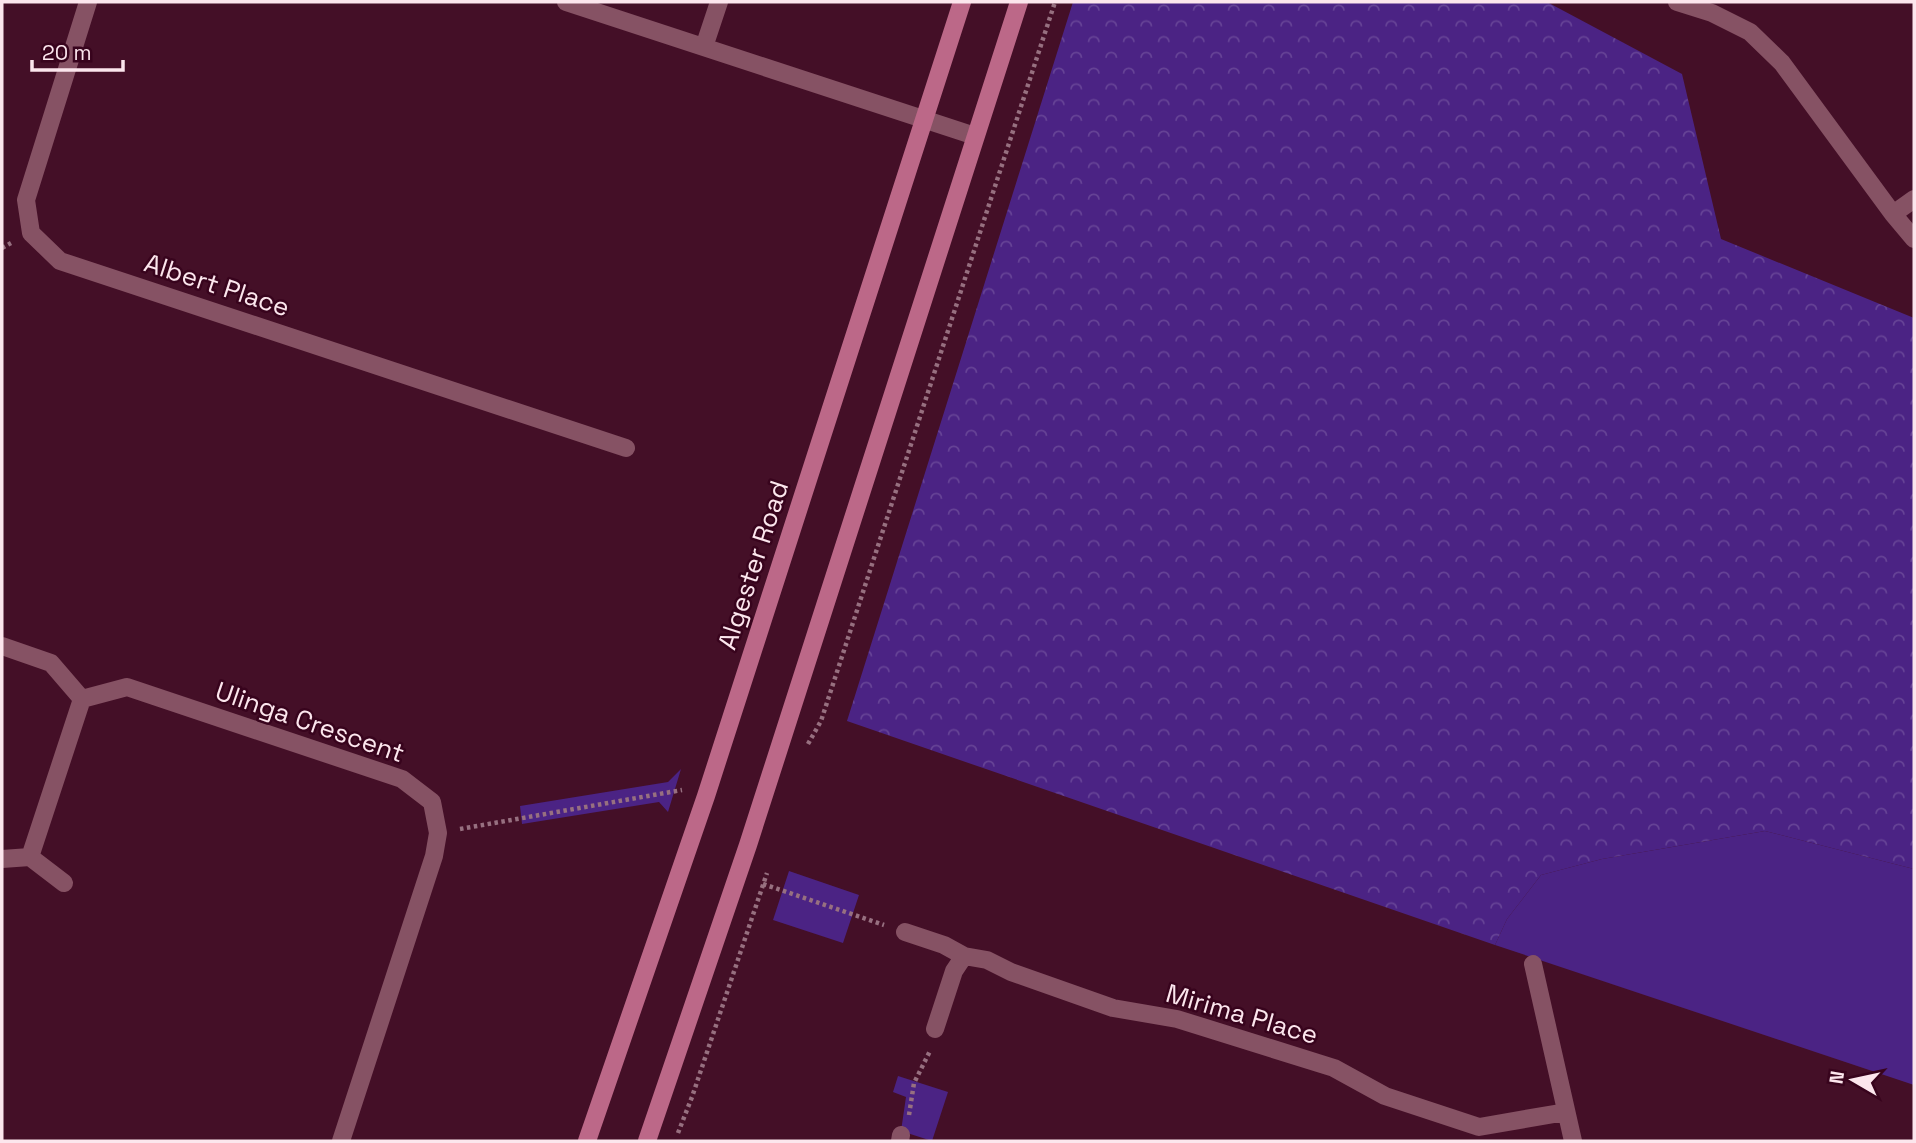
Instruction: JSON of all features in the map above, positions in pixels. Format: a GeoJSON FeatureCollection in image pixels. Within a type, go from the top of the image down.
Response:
{"type":"FeatureCollection","features":[{"type":"Feature","properties":{"kind":"main road","name":"Algester Road"},"geometry":{"type":"LineString","coordinates":[[587,1141],[706,796],[962,2]]}},
{"type":"Feature","properties":{"kind":"main road"},"geometry":{"type":"LineString","coordinates":[[647,1141],[748,845],[1019,2]]}},
{"type":"Feature","properties":{"kind":"street","name":"Albert Place"},"geometry":{"type":"LineString","coordinates":[[88,2],[26,200],[31,233],[60,261],[625,448]]}},
{"type":"Feature","properties":{"kind":"street"},"geometry":{"type":"LineString","coordinates":[[566,2],[975,136]]}},
{"type":"Feature","properties":{"kind":"street"},"geometry":{"type":"LineString","coordinates":[[704,47],[719,2]]}},
{"type":"Feature","properties":{"kind":"street"},"geometry":{"type":"LineString","coordinates":[[1677,2],[1712,13],[1750,32],[1782,63],[1914,239]]}},
{"type":"Feature","properties":{"kind":"street"},"geometry":{"type":"LineString","coordinates":[[1893,214],[1914,199]]}},
{"type":"Feature","properties":{"kind":"street"},"geometry":{"type":"LineString","coordinates":[[2,646],[51,663],[82,699],[30,857]]}},
{"type":"Feature","properties":{"kind":"street","name":"Ulinga Crescent"},"geometry":{"type":"LineString","coordinates":[[82,699],[127,687],[402,779],[432,802],[439,832]]}},
{"type":"Feature","properties":{"kind":"street"},"geometry":{"type":"LineString","coordinates":[[341,1141],[434,856],[439,832]]}},
{"type":"Feature","properties":{"kind":"street"},"geometry":{"type":"LineString","coordinates":[[2,859],[30,857],[64,883]]}},
{"type":"Feature","properties":{"kind":"street","name":"Mirima Place"},"geometry":{"type":"LineString","coordinates":[[905,932],[944,945],[964,956],[987,960],[1010,972],[1113,1008],[1177,1019],[1334,1068],[1385,1096],[1479,1127],[1566,1112]]}},
{"type":"Feature","properties":{"kind":"street"},"geometry":{"type":"LineString","coordinates":[[935,1029],[954,971],[964,956]]}},
{"type":"Feature","properties":{"kind":"street"},"geometry":{"type":"LineString","coordinates":[[1533,964],[1573,1141]]}},
{"type":"Feature","properties":{"kind":"path"},"geometry":{"type":"LineString","coordinates":[[806,753],[821,721],[1055,2]]}},
{"type":"Feature","properties":{"kind":"path"},"geometry":{"type":"LineString","coordinates":[[439,832],[685,789]]}},
{"type":"Feature","properties":{"kind":"path"},"geometry":{"type":"LineString","coordinates":[[675,1141],[770,863]]}},
{"type":"Feature","properties":{"kind":"path"},"geometry":{"type":"LineString","coordinates":[[764,884],[905,932]]}},
{"type":"Feature","properties":{"kind":"path"},"geometry":{"type":"LineString","coordinates":[[900,1138],[907,1134],[914,1083],[940,1034],[935,1029]]}},
{"type":"Feature","properties":{"kind":"green space"},"geometry":{"type":"Polygon","coordinates":[[[1073,2],[1547,2],[1682,74],[1721,239],[1914,318],[1914,869],[1765,831],[1602,859],[1541,875],[1507,919],[1495,945],[847,721],[1073,2]]]}},
{"type":"Feature","properties":{"kind":"green space"},"geometry":{"type":"Polygon","coordinates":[[[681,769],[668,812],[659,802],[522,824],[520,806],[668,782],[681,769]]]}},
{"type":"Feature","properties":{"kind":"green space"},"geometry":{"type":"Polygon","coordinates":[[[1765,831],[1914,869],[1914,1085],[1495,945],[1507,919],[1541,875],[1602,859],[1765,831]]]}},
{"type":"Feature","properties":{"kind":"green space"},"geometry":{"type":"Polygon","coordinates":[[[789,871],[859,895],[843,943],[773,920],[789,871]]]}},
{"type":"Feature","properties":{"kind":"green space"},"geometry":{"type":"Polygon","coordinates":[[[898,1076],[948,1092],[932,1141],[901,1131],[906,1097],[893,1092],[898,1076]]]}}]}
